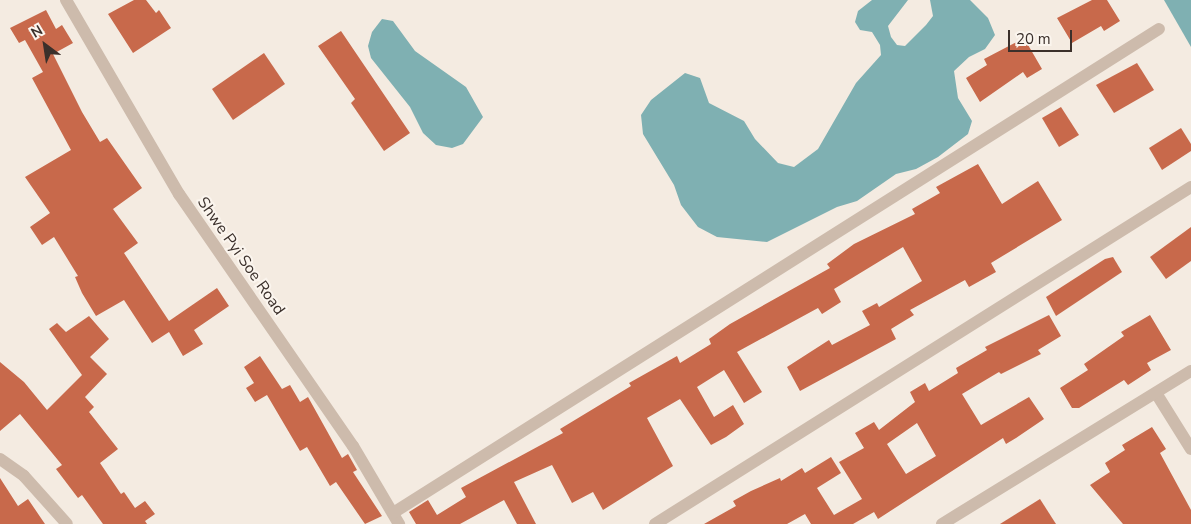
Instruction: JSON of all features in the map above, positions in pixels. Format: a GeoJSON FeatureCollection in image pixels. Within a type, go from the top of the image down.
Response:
{"type":"FeatureCollection","features":[{"type":"Feature","properties":{"kind":"street","name":"Shwe Pyi Soe Road"},"geometry":{"type":"LineString","coordinates":[[66,0],[179,194],[353,446],[396,519]]}},
{"type":"Feature","properties":{"kind":"street"},"geometry":{"type":"LineString","coordinates":[[396,519],[1159,29]]}},
{"type":"Feature","properties":{"kind":"street"},"geometry":{"type":"LineString","coordinates":[[655,524],[1191,187]]}},
{"type":"Feature","properties":{"kind":"street"},"geometry":{"type":"LineString","coordinates":[[942,524],[1191,371]]}},
{"type":"Feature","properties":{"kind":"street"},"geometry":{"type":"LineString","coordinates":[[1156,393],[1191,449]]}},
{"type":"Feature","properties":{"kind":"street"},"geometry":{"type":"LineString","coordinates":[[0,459],[24,476],[67,524]]}},
{"type":"Feature","properties":{"kind":"water"},"geometry":{"type":"Polygon","coordinates":[[[872,0],[908,0],[888,26],[891,37],[897,45],[905,46],[933,16],[930,0],[970,0],[988,18],[995,35],[985,49],[969,57],[954,71],[958,98],[972,121],[968,134],[938,157],[916,169],[896,174],[857,201],[837,207],[767,242],[717,237],[698,227],[681,205],[674,185],[643,134],[641,115],[651,100],[685,73],[700,78],[709,103],[744,121],[755,139],[778,163],[794,167],[818,149],[856,83],[881,55],[880,45],[872,32],[860,30],[855,22],[858,11],[872,0]]]}},
{"type":"Feature","properties":{"kind":"water"},"geometry":{"type":"Polygon","coordinates":[[[1164,0],[1191,0],[1191,47],[1164,0]]]}},
{"type":"Feature","properties":{"kind":"water"},"geometry":{"type":"Polygon","coordinates":[[[382,19],[393,21],[415,51],[466,87],[483,117],[463,144],[452,148],[436,145],[423,133],[410,107],[371,58],[368,46],[372,32],[382,19]]]}},
{"type":"Feature","properties":{"kind":"building"},"geometry":{"type":"Polygon","coordinates":[[[134,0],[146,0],[156,13],[159,10],[171,28],[133,53],[108,14],[134,0]]]}},
{"type":"Feature","properties":{"kind":"building"},"geometry":{"type":"Polygon","coordinates":[[[1092,0],[1107,0],[1120,21],[1104,31],[1101,26],[1072,43],[1057,18],[1092,0]]]}},
{"type":"Feature","properties":{"kind":"building"},"geometry":{"type":"Polygon","coordinates":[[[46,10],[56,29],[62,25],[73,43],[53,54],[82,112],[100,142],[107,138],[142,188],[113,209],[138,243],[124,253],[169,321],[217,288],[229,306],[194,330],[203,344],[183,356],[169,332],[152,343],[124,300],[96,316],[82,293],[75,277],[78,276],[54,237],[42,245],[30,227],[50,213],[25,177],[71,150],[32,78],[43,72],[25,40],[19,43],[10,28],[46,10]]]}},
{"type":"Feature","properties":{"kind":"building"},"geometry":{"type":"Polygon","coordinates":[[[341,31],[410,133],[384,151],[351,103],[355,99],[318,46],[341,31]]]}},
{"type":"Feature","properties":{"kind":"building"},"geometry":{"type":"Polygon","coordinates":[[[1024,38],[1042,69],[1027,78],[1023,72],[980,102],[966,78],[987,65],[984,59],[1024,38]]]}},
{"type":"Feature","properties":{"kind":"building"},"geometry":{"type":"Polygon","coordinates":[[[264,53],[285,84],[233,120],[212,89],[264,53]]]}},
{"type":"Feature","properties":{"kind":"building"},"geometry":{"type":"Polygon","coordinates":[[[1137,63],[1154,90],[1114,113],[1096,85],[1137,63]]]}},
{"type":"Feature","properties":{"kind":"building"},"geometry":{"type":"Polygon","coordinates":[[[1061,107],[1079,135],[1059,147],[1042,118],[1061,107]]]}},
{"type":"Feature","properties":{"kind":"building"},"geometry":{"type":"Polygon","coordinates":[[[1181,128],[1191,144],[1191,151],[1162,170],[1149,148],[1181,128]]]}},
{"type":"Feature","properties":{"kind":"building"},"geometry":{"type":"Polygon","coordinates":[[[978,164],[1002,204],[1038,181],[1062,220],[991,263],[996,272],[969,287],[965,280],[910,310],[914,315],[891,329],[896,339],[800,391],[787,367],[829,340],[832,345],[870,325],[862,311],[877,303],[879,307],[922,281],[903,247],[834,289],[841,302],[822,314],[818,308],[737,352],[762,392],[744,403],[724,370],[697,387],[714,417],[733,405],[744,424],[726,437],[711,445],[680,399],[647,418],[673,466],[603,510],[593,492],[572,503],[552,465],[514,482],[536,524],[517,524],[504,500],[460,524],[416,524],[409,512],[428,500],[437,515],[466,497],[461,488],[563,433],[560,429],[631,386],[629,383],[677,356],[680,363],[711,344],[709,339],[730,324],[830,268],[827,264],[854,244],[915,214],[912,209],[940,193],[936,187],[978,164]]]}},
{"type":"Feature","properties":{"kind":"building"},"geometry":{"type":"Polygon","coordinates":[[[1191,227],[1191,261],[1166,279],[1150,257],[1191,227]]]}},
{"type":"Feature","properties":{"kind":"building"},"geometry":{"type":"Polygon","coordinates":[[[1113,257],[1122,272],[1056,316],[1046,297],[1105,259],[1113,257]]]}},
{"type":"Feature","properties":{"kind":"building"},"geometry":{"type":"Polygon","coordinates":[[[1049,315],[1061,336],[1038,350],[1041,354],[1001,374],[999,372],[962,394],[981,425],[1029,397],[1044,419],[1016,438],[1006,444],[1003,438],[878,519],[874,512],[853,524],[811,524],[805,514],[787,524],[704,524],[736,506],[733,501],[751,491],[780,478],[781,481],[802,468],[805,473],[831,457],[841,473],[817,488],[834,515],[862,499],[839,462],[864,448],[855,433],[874,422],[879,430],[915,402],[910,392],[925,383],[929,391],[958,373],[956,368],[987,350],[985,347],[1049,315]],[[917,423],[887,444],[906,474],[936,456],[917,423]]]}},
{"type":"Feature","properties":{"kind":"building"},"geometry":{"type":"Polygon","coordinates":[[[1150,315],[1171,350],[1147,363],[1151,370],[1128,385],[1124,380],[1079,408],[1072,408],[1060,388],[1088,370],[1084,364],[1124,336],[1121,332],[1150,315]]]}},
{"type":"Feature","properties":{"kind":"building"},"geometry":{"type":"Polygon","coordinates":[[[89,316],[109,339],[90,357],[107,374],[85,397],[94,407],[89,412],[118,449],[100,463],[121,494],[124,492],[135,508],[145,501],[155,514],[145,521],[147,524],[103,524],[82,495],[78,498],[56,469],[62,465],[20,414],[0,431],[0,362],[24,382],[47,410],[82,375],[49,329],[57,323],[66,332],[89,316]]]}},
{"type":"Feature","properties":{"kind":"building"},"geometry":{"type":"Polygon","coordinates":[[[260,356],[282,389],[290,385],[300,402],[308,397],[342,458],[348,454],[357,470],[353,472],[382,516],[365,524],[336,482],[330,486],[307,447],[300,451],[267,395],[255,402],[246,388],[254,383],[244,367],[260,356]]]}},
{"type":"Feature","properties":{"kind":"building"},"geometry":{"type":"Polygon","coordinates":[[[1152,427],[1166,449],[1160,453],[1191,510],[1191,524],[1123,524],[1090,485],[1110,472],[1105,463],[1125,450],[1122,445],[1152,427]]]}},
{"type":"Feature","properties":{"kind":"building"},"geometry":{"type":"Polygon","coordinates":[[[0,478],[18,506],[28,499],[45,524],[0,524],[0,478]]]}},
{"type":"Feature","properties":{"kind":"building"},"geometry":{"type":"Polygon","coordinates":[[[1040,499],[1056,524],[1000,524],[1040,499]]]}}]}
